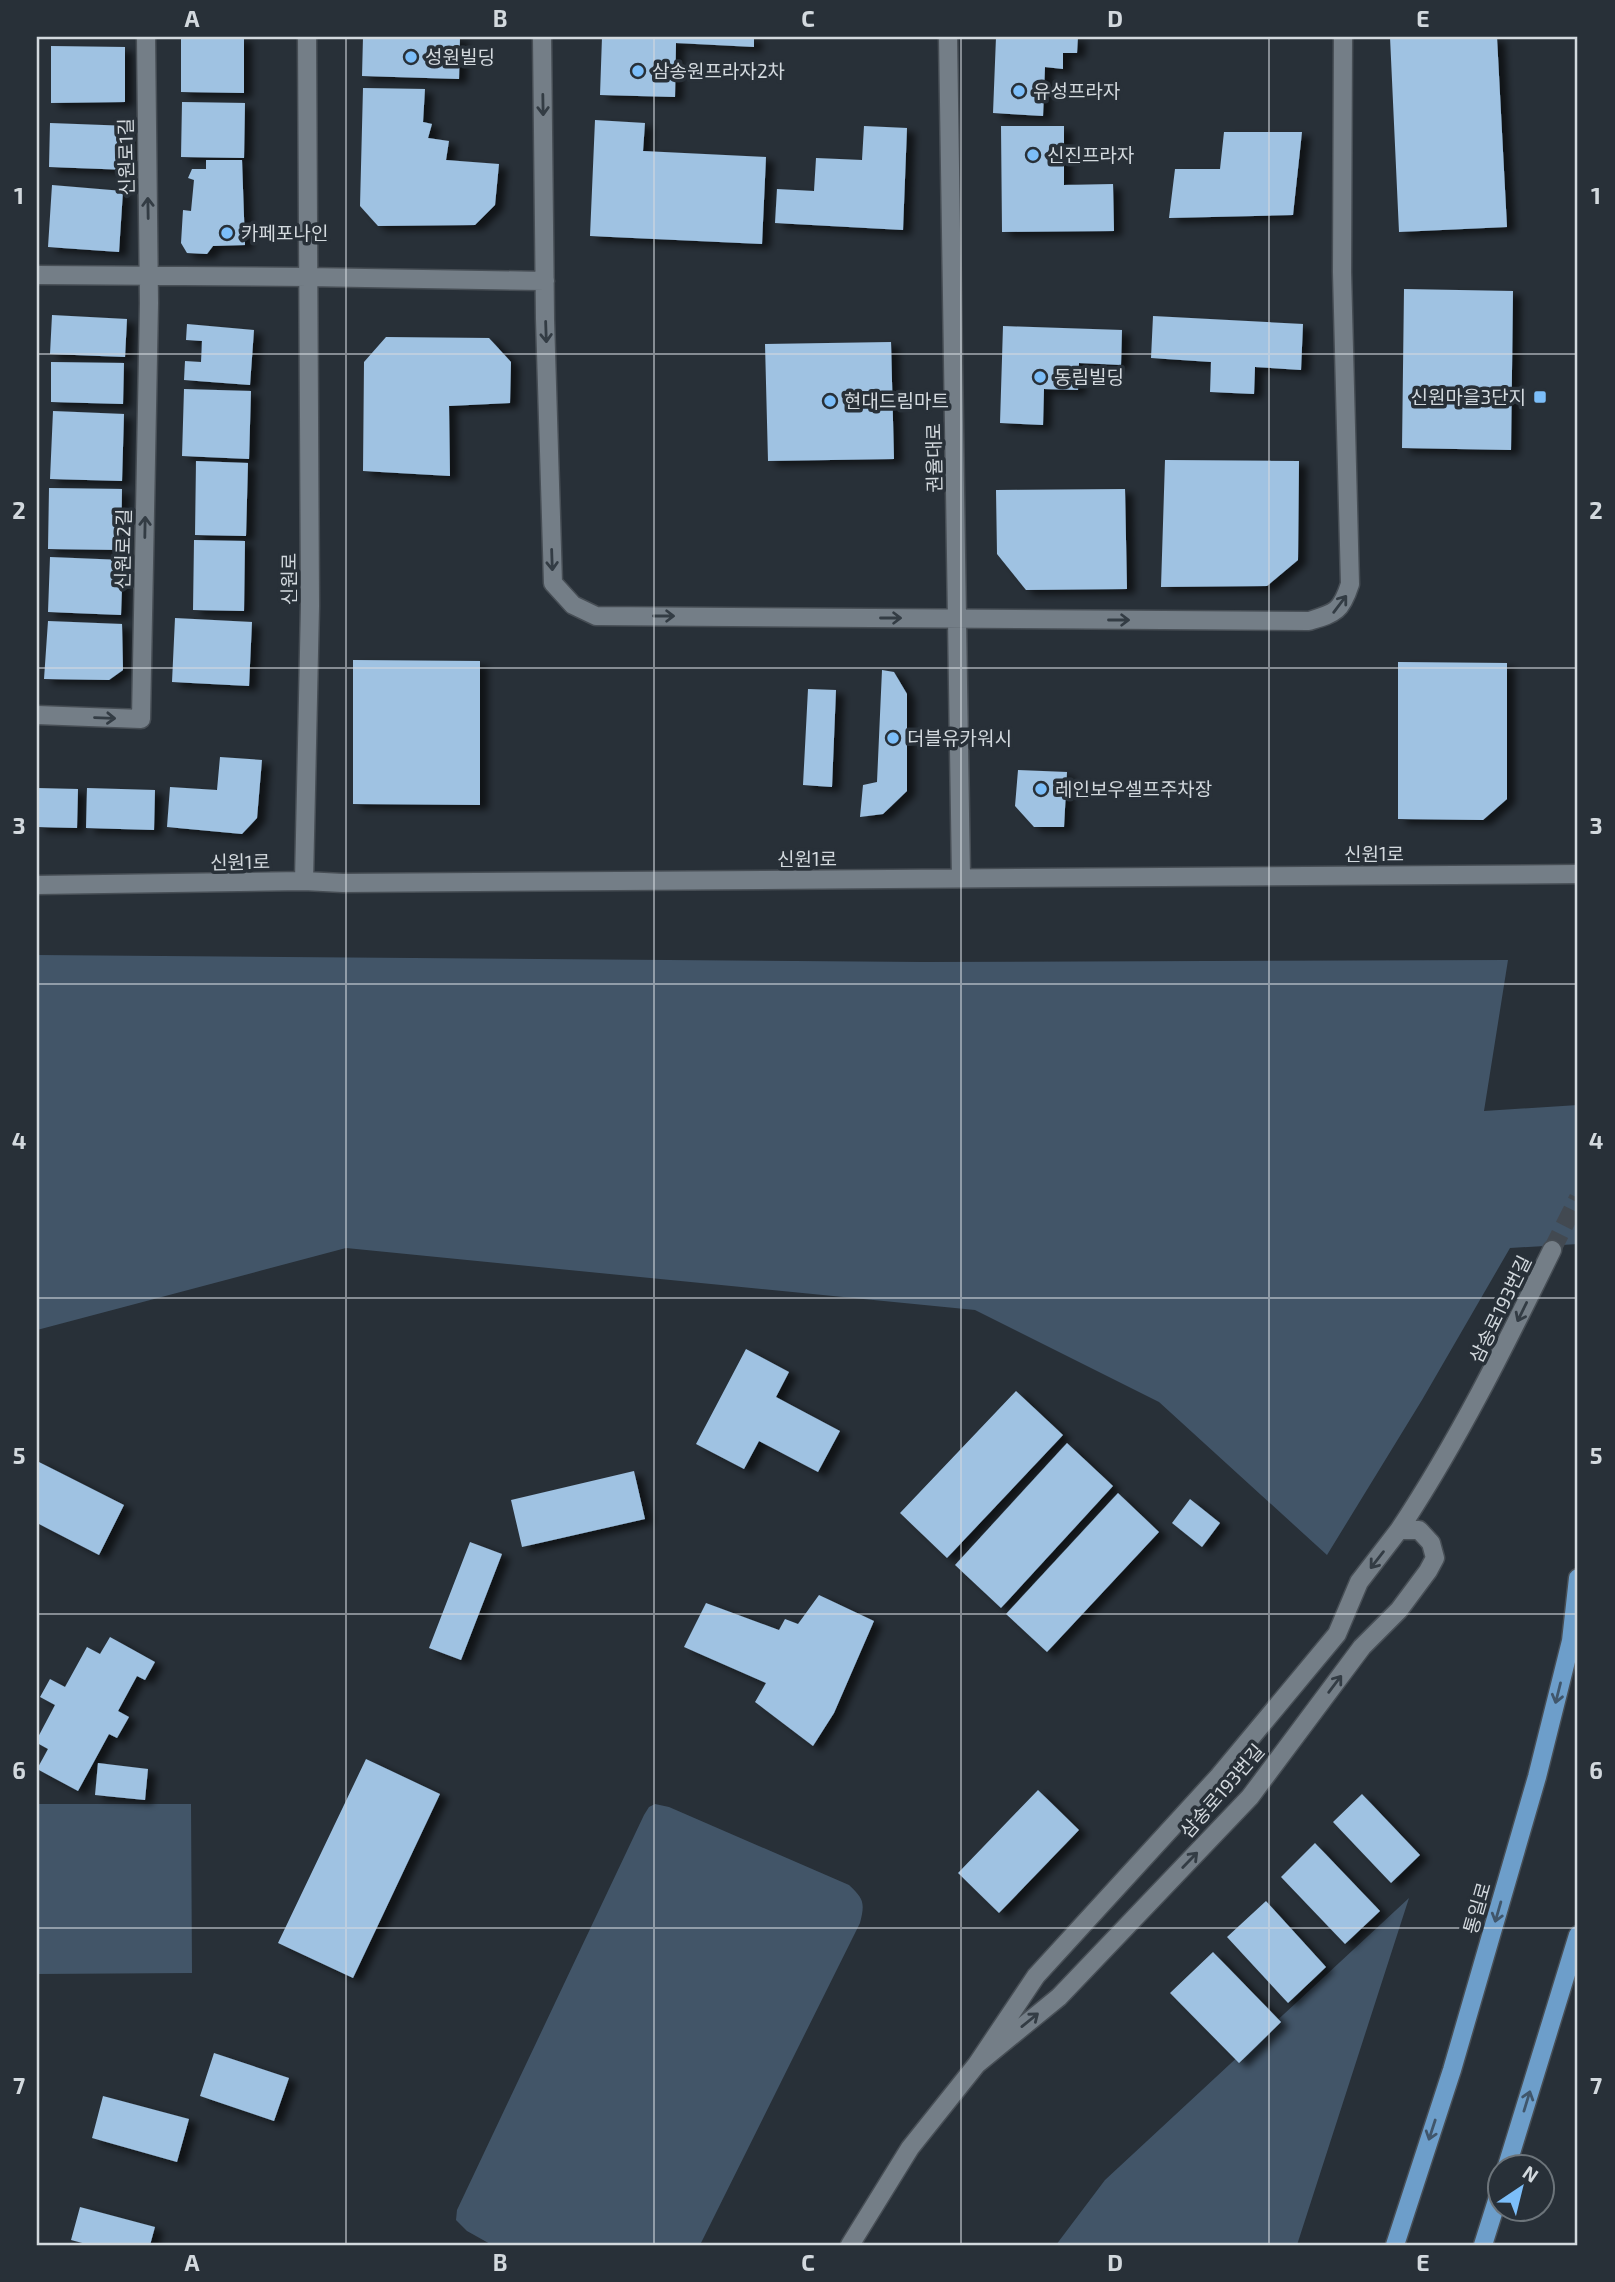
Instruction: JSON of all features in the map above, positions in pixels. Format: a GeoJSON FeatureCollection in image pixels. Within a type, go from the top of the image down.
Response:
{"type":"FeatureCollection","features":[{"type":"Feature","properties":{"kind":"main road","name":"통일로"},"geometry":{"type":"LineString","coordinates":[[1395,2245],[1456,2056],[1537,1777],[1571,1641],[1578,1578]]}},
{"type":"Feature","properties":{"kind":"main road"},"geometry":{"type":"LineString","coordinates":[[1511,2152],[1578,1935]]}},
{"type":"Feature","properties":{"kind":"main road"},"geometry":{"type":"LineString","coordinates":[[1483,2245],[1490,2222]]}},
{"type":"Feature","properties":{"kind":"street","name":"신원로1길"},"geometry":{"type":"LineString","coordinates":[[146,37],[149,276]]}},
{"type":"Feature","properties":{"kind":"street","name":"신원로"},"geometry":{"type":"LineString","coordinates":[[304,881],[310,606],[307,37]]}},
{"type":"Feature","properties":{"kind":"street"},"geometry":{"type":"LineString","coordinates":[[542,37],[553,583],[573,605],[596,616],[1309,621],[1333,613],[1345,602],[1350,584],[1342,272],[1343,37]]}},
{"type":"Feature","properties":{"kind":"street","name":"권율대로"},"geometry":{"type":"LineString","coordinates":[[948,37],[961,878]]}},
{"type":"Feature","properties":{"kind":"street"},"geometry":{"type":"LineString","coordinates":[[37,275],[308,276],[545,281]]}},
{"type":"Feature","properties":{"kind":"street","name":"신원로2길"},"geometry":{"type":"LineString","coordinates":[[37,715],[141,719],[149,276]]}},
{"type":"Feature","properties":{"kind":"street","name":"신원1로"},"geometry":{"type":"LineString","coordinates":[[37,885],[1578,874]]}},
{"type":"Feature","properties":{"kind":"street","name":"삼송로193번길"},"geometry":{"type":"LineString","coordinates":[[850,2245],[910,2148],[977,2064],[1036,1976],[1219,1776],[1337,1634],[1359,1582],[1431,1482],[1494,1368],[1552,1250]]}},
{"type":"Feature","properties":{"kind":"street","name":"삼송로193번길"},"geometry":{"type":"LineString","coordinates":[[977,2064],[1059,1997],[1250,1797],[1362,1647],[1399,1610],[1435,1558],[1431,1543],[1419,1530],[1399,1530]]}},
{"type":"Feature","properties":{"kind":"shaded area"},"geometry":{"type":"Polygon","coordinates":[[[37,955],[923,962],[1508,960],[1484,1111],[1578,1105],[1578,1244],[1510,1248],[1422,1400],[1327,1555],[1159,1402],[975,1310],[346,1248],[37,1330],[37,955]]]}},
{"type":"Feature","properties":{"kind":"shaded area"},"geometry":{"type":"Polygon","coordinates":[[[37,1804],[191,1804],[192,1973],[37,1974],[37,1804]]]}},
{"type":"Feature","properties":{"kind":"shaded area"},"geometry":{"type":"Polygon","coordinates":[[[655,1804],[669,1807],[849,1885],[862,1902],[860,1923],[700,2245],[492,2245],[467,2231],[456,2220],[457,2210],[644,1815],[649,1807],[655,1804]]]}},
{"type":"Feature","properties":{"kind":"shaded area"},"geometry":{"type":"Polygon","coordinates":[[[1409,1898],[1297,2245],[1056,2245],[1105,2180],[1409,1898]]]}},
{"type":"Feature","properties":{"kind":"building"},"geometry":{"type":"Polygon","coordinates":[[[181,37],[244,37],[244,93],[181,92],[181,37]]]}},
{"type":"Feature","properties":{"kind":"building","name":"성원빌딩"},"geometry":{"type":"Polygon","coordinates":[[[363,37],[460,37],[459,79],[362,76],[363,37]]]}},
{"type":"Feature","properties":{"kind":"building","name":"삼송원프라자2차"},"geometry":{"type":"Polygon","coordinates":[[[602,37],[754,37],[754,47],[676,43],[675,97],[600,95],[602,37]]]}},
{"type":"Feature","properties":{"kind":"building","name":"유성프라자"},"geometry":{"type":"Polygon","coordinates":[[[996,37],[1078,37],[1077,53],[1063,53],[1063,69],[1045,67],[1043,116],[993,113],[996,37]]]}},
{"type":"Feature","properties":{"kind":"building"},"geometry":{"type":"Polygon","coordinates":[[[1390,37],[1497,37],[1507,227],[1399,232],[1390,37]]]}},
{"type":"Feature","properties":{"kind":"building"},"geometry":{"type":"Polygon","coordinates":[[[51,46],[125,47],[125,102],[51,103],[51,46]]]}},
{"type":"Feature","properties":{"kind":"building"},"geometry":{"type":"Polygon","coordinates":[[[363,88],[425,89],[423,122],[432,124],[428,138],[449,141],[446,160],[499,164],[495,205],[475,225],[378,226],[360,206],[363,88]]]}},
{"type":"Feature","properties":{"kind":"building"},"geometry":{"type":"Polygon","coordinates":[[[182,102],[245,103],[244,158],[181,157],[182,102]]]}},
{"type":"Feature","properties":{"kind":"building"},"geometry":{"type":"Polygon","coordinates":[[[595,120],[645,123],[643,151],[766,157],[762,244],[590,236],[595,120]]]}},
{"type":"Feature","properties":{"kind":"building"},"geometry":{"type":"Polygon","coordinates":[[[50,123],[130,126],[129,170],[49,167],[50,123]]]}},
{"type":"Feature","properties":{"kind":"building"},"geometry":{"type":"Polygon","coordinates":[[[864,126],[907,128],[903,230],[775,223],[777,189],[814,191],[816,158],[862,160],[864,126]]]}},
{"type":"Feature","properties":{"kind":"building","name":"신진프라자"},"geometry":{"type":"Polygon","coordinates":[[[1001,126],[1064,126],[1064,185],[1113,184],[1114,231],[1002,232],[1001,126]]]}},
{"type":"Feature","properties":{"kind":"building"},"geometry":{"type":"Polygon","coordinates":[[[1224,132],[1302,132],[1293,215],[1169,218],[1175,169],[1220,169],[1224,132]]]}},
{"type":"Feature","properties":{"kind":"building"},"geometry":{"type":"Polygon","coordinates":[[[206,160],[242,160],[245,245],[213,246],[207,254],[187,253],[181,243],[183,210],[191,211],[194,180],[188,178],[192,169],[206,169],[206,160]]]}},
{"type":"Feature","properties":{"kind":"building"},"geometry":{"type":"Polygon","coordinates":[[[52,185],[123,191],[119,252],[48,247],[52,185]]]}},
{"type":"Feature","properties":{"kind":"building"},"geometry":{"type":"Polygon","coordinates":[[[1404,289],[1513,291],[1511,450],[1402,448],[1404,289]]]}},
{"type":"Feature","properties":{"kind":"building"},"geometry":{"type":"Polygon","coordinates":[[[52,315],[127,319],[125,357],[50,354],[52,315]]]}},
{"type":"Feature","properties":{"kind":"building"},"geometry":{"type":"Polygon","coordinates":[[[1153,316],[1303,324],[1301,370],[1255,367],[1254,394],[1210,392],[1211,362],[1151,358],[1153,316]]]}},
{"type":"Feature","properties":{"kind":"building"},"geometry":{"type":"Polygon","coordinates":[[[187,324],[254,330],[250,385],[184,380],[185,361],[201,362],[202,341],[186,340],[187,324]]]}},
{"type":"Feature","properties":{"kind":"building","name":"동림빌딩"},"geometry":{"type":"Polygon","coordinates":[[[1003,326],[1122,330],[1121,365],[1079,363],[1078,390],[1044,389],[1043,425],[1000,423],[1003,326]]]}},
{"type":"Feature","properties":{"kind":"building"},"geometry":{"type":"Polygon","coordinates":[[[386,337],[489,338],[511,362],[510,403],[449,406],[450,476],[363,471],[364,362],[386,337]]]}},
{"type":"Feature","properties":{"kind":"building","name":"현대드림마트"},"geometry":{"type":"Polygon","coordinates":[[[891,342],[894,459],[768,461],[765,344],[891,342]]]}},
{"type":"Feature","properties":{"kind":"building"},"geometry":{"type":"Polygon","coordinates":[[[51,362],[124,363],[123,404],[51,402],[51,362]]]}},
{"type":"Feature","properties":{"kind":"building"},"geometry":{"type":"Polygon","coordinates":[[[184,389],[251,391],[249,459],[182,456],[184,389]]]}},
{"type":"Feature","properties":{"kind":"building"},"geometry":{"type":"Polygon","coordinates":[[[53,411],[124,414],[122,481],[50,479],[53,411]]]}},
{"type":"Feature","properties":{"kind":"building"},"geometry":{"type":"Polygon","coordinates":[[[1165,460],[1299,461],[1298,560],[1267,586],[1161,587],[1165,460]]]}},
{"type":"Feature","properties":{"kind":"building"},"geometry":{"type":"Polygon","coordinates":[[[196,461],[248,463],[246,536],[195,535],[196,461]]]}},
{"type":"Feature","properties":{"kind":"building"},"geometry":{"type":"Polygon","coordinates":[[[49,488],[122,489],[121,550],[48,549],[49,488]]]}},
{"type":"Feature","properties":{"kind":"building"},"geometry":{"type":"Polygon","coordinates":[[[1125,489],[1127,589],[1026,590],[997,554],[996,490],[1125,489]]]}},
{"type":"Feature","properties":{"kind":"building"},"geometry":{"type":"Polygon","coordinates":[[[194,540],[245,541],[244,611],[193,610],[194,540]]]}},
{"type":"Feature","properties":{"kind":"building"},"geometry":{"type":"Polygon","coordinates":[[[50,557],[123,560],[121,615],[48,612],[50,557]]]}},
{"type":"Feature","properties":{"kind":"building"},"geometry":{"type":"Polygon","coordinates":[[[175,618],[252,622],[249,686],[172,682],[175,618]]]}},
{"type":"Feature","properties":{"kind":"building"},"geometry":{"type":"Polygon","coordinates":[[[48,621],[122,624],[123,670],[109,680],[44,679],[48,621]]]}},
{"type":"Feature","properties":{"kind":"building"},"geometry":{"type":"Polygon","coordinates":[[[353,660],[480,661],[480,805],[353,804],[353,660]]]}},
{"type":"Feature","properties":{"kind":"building"},"geometry":{"type":"Polygon","coordinates":[[[1398,662],[1507,663],[1507,799],[1483,820],[1398,819],[1398,662]]]}},
{"type":"Feature","properties":{"kind":"building","name":"더블유카워시"},"geometry":{"type":"Polygon","coordinates":[[[882,670],[894,672],[907,694],[907,791],[883,814],[860,817],[863,785],[877,782],[882,670]]]}},
{"type":"Feature","properties":{"kind":"building"},"geometry":{"type":"Polygon","coordinates":[[[808,689],[836,690],[832,787],[803,785],[808,689]]]}},
{"type":"Feature","properties":{"kind":"building"},"geometry":{"type":"Polygon","coordinates":[[[220,757],[262,760],[257,818],[242,834],[167,827],[170,787],[217,790],[220,757]]]}},
{"type":"Feature","properties":{"kind":"building","name":"레인보우셀프주차장"},"geometry":{"type":"Polygon","coordinates":[[[1018,770],[1067,772],[1064,827],[1034,827],[1015,806],[1018,770]]]}},
{"type":"Feature","properties":{"kind":"building"},"geometry":{"type":"Polygon","coordinates":[[[37,788],[78,789],[77,828],[37,827],[37,788]]]}},
{"type":"Feature","properties":{"kind":"building"},"geometry":{"type":"Polygon","coordinates":[[[87,788],[155,790],[154,830],[86,828],[87,788]]]}},
{"type":"Feature","properties":{"kind":"building"},"geometry":{"type":"Polygon","coordinates":[[[746,1349],[789,1372],[776,1397],[840,1431],[818,1472],[759,1441],[744,1469],[696,1444],[746,1349]]]}},
{"type":"Feature","properties":{"kind":"building"},"geometry":{"type":"Polygon","coordinates":[[[1016,1391],[1063,1435],[947,1558],[900,1513],[1016,1391]]]}},
{"type":"Feature","properties":{"kind":"building"},"geometry":{"type":"Polygon","coordinates":[[[1067,1443],[1113,1486],[1001,1608],[955,1565],[1067,1443]]]}},
{"type":"Feature","properties":{"kind":"building"},"geometry":{"type":"Polygon","coordinates":[[[37,1461],[124,1505],[99,1555],[37,1523],[37,1461]]]}},
{"type":"Feature","properties":{"kind":"building"},"geometry":{"type":"Polygon","coordinates":[[[634,1471],[645,1519],[522,1547],[511,1500],[634,1471]]]}},
{"type":"Feature","properties":{"kind":"building"},"geometry":{"type":"Polygon","coordinates":[[[1118,1493],[1159,1532],[1047,1652],[1006,1614],[1118,1493]]]}},
{"type":"Feature","properties":{"kind":"building"},"geometry":{"type":"Polygon","coordinates":[[[1190,1499],[1220,1523],[1202,1547],[1172,1523],[1190,1499]]]}},
{"type":"Feature","properties":{"kind":"building"},"geometry":{"type":"Polygon","coordinates":[[[470,1542],[502,1554],[461,1660],[429,1648],[470,1542]]]}},
{"type":"Feature","properties":{"kind":"building"},"geometry":{"type":"Polygon","coordinates":[[[819,1595],[874,1621],[834,1713],[813,1746],[755,1702],[766,1683],[684,1647],[706,1603],[779,1630],[785,1619],[798,1624],[819,1595]]]}},
{"type":"Feature","properties":{"kind":"building"},"geometry":{"type":"Polygon","coordinates":[[[110,1637],[155,1662],[145,1680],[137,1676],[118,1711],[129,1717],[117,1738],[109,1734],[78,1791],[37,1769],[48,1749],[37,1743],[37,1739],[55,1705],[40,1697],[50,1679],[65,1687],[87,1647],[100,1654],[110,1637]]]}},
{"type":"Feature","properties":{"kind":"building"},"geometry":{"type":"Polygon","coordinates":[[[366,1759],[440,1794],[353,1978],[278,1943],[366,1759]]]}},
{"type":"Feature","properties":{"kind":"building"},"geometry":{"type":"Polygon","coordinates":[[[98,1763],[148,1769],[145,1800],[95,1795],[98,1763]]]}},
{"type":"Feature","properties":{"kind":"building"},"geometry":{"type":"Polygon","coordinates":[[[1038,1790],[1079,1830],[999,1913],[958,1873],[1038,1790]]]}},
{"type":"Feature","properties":{"kind":"building"},"geometry":{"type":"Polygon","coordinates":[[[1362,1794],[1420,1855],[1391,1883],[1333,1822],[1362,1794]]]}},
{"type":"Feature","properties":{"kind":"building"},"geometry":{"type":"Polygon","coordinates":[[[1315,1843],[1380,1911],[1345,1944],[1281,1877],[1315,1843]]]}},
{"type":"Feature","properties":{"kind":"building"},"geometry":{"type":"Polygon","coordinates":[[[1266,1901],[1326,1967],[1288,2003],[1227,1937],[1266,1901]]]}},
{"type":"Feature","properties":{"kind":"building"},"geometry":{"type":"Polygon","coordinates":[[[1213,1952],[1281,2022],[1239,2063],[1170,1993],[1213,1952]]]}},
{"type":"Feature","properties":{"kind":"building"},"geometry":{"type":"Polygon","coordinates":[[[214,2053],[289,2078],[274,2121],[200,2096],[214,2053]]]}},
{"type":"Feature","properties":{"kind":"building"},"geometry":{"type":"Polygon","coordinates":[[[103,2096],[189,2119],[177,2162],[92,2138],[103,2096]]]}},
{"type":"Feature","properties":{"kind":"building"},"geometry":{"type":"Polygon","coordinates":[[[80,2207],[155,2227],[150,2245],[90,2245],[71,2240],[80,2207]]]}},
{"type":"Feature","properties":{"kind":"tunnel"},"geometry":{"type":"LineString","coordinates":[[1552,1250],[1578,1198]]}},
{"type":"Feature","properties":{"kind":"place","name":"성원빌딩"},"geometry":{"type":"Point","coordinates":[411,57]}},
{"type":"Feature","properties":{"kind":"place","name":"삼송원프라자2차"},"geometry":{"type":"Point","coordinates":[638,71]}},
{"type":"Feature","properties":{"kind":"place","name":"유성프라자"},"geometry":{"type":"Point","coordinates":[1019,91]}},
{"type":"Feature","properties":{"kind":"place","name":"신진프라자"},"geometry":{"type":"Point","coordinates":[1033,155]}},
{"type":"Feature","properties":{"kind":"place","name":"카페포나인"},"geometry":{"type":"Point","coordinates":[227,233]}},
{"type":"Feature","properties":{"kind":"place","name":"동림빌딩"},"geometry":{"type":"Point","coordinates":[1040,377]}},
{"type":"Feature","properties":{"kind":"place","name":"신원마을3단지"},"geometry":{"type":"Point","coordinates":[1540,397]}},
{"type":"Feature","properties":{"kind":"place","name":"현대드림마트"},"geometry":{"type":"Point","coordinates":[830,401]}},
{"type":"Feature","properties":{"kind":"place","name":"더블유카워시"},"geometry":{"type":"Point","coordinates":[893,738]}},
{"type":"Feature","properties":{"kind":"place","name":"레인보우셀프주차장"},"geometry":{"type":"Point","coordinates":[1041,789]}}]}
